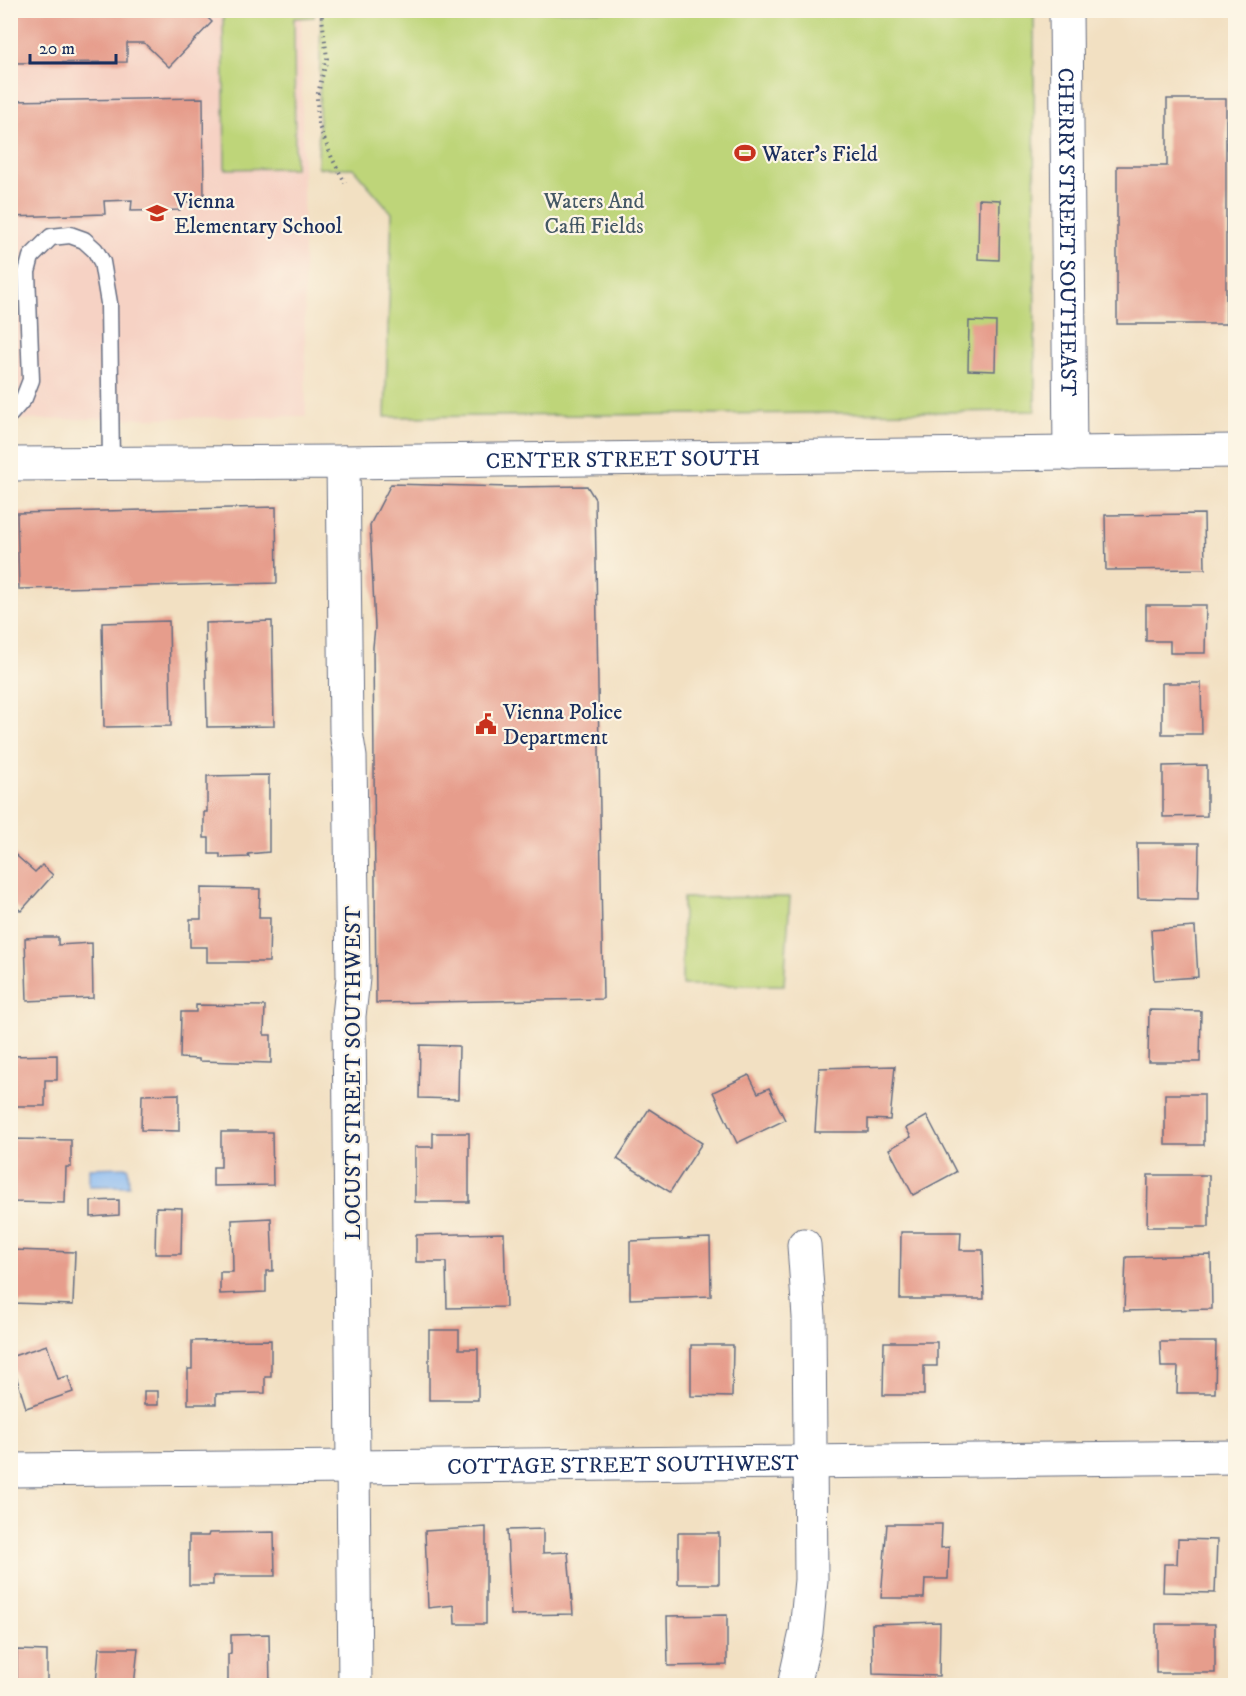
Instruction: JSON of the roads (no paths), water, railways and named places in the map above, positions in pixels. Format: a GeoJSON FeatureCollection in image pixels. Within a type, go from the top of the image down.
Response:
{"type":"FeatureCollection","features":[{"type":"Feature","properties":{"kind":"street","name":"CHERRY STREET SOUTHEAST"},"geometry":{"type":"LineString","coordinates":[[1066,10],[1070,454]]}},
{"type":"Feature","properties":{"kind":"street","name":"CENTER STREET SOUTH"},"geometry":{"type":"LineString","coordinates":[[10,464],[1236,451]]}},
{"type":"Feature","properties":{"kind":"street","name":"LOCUST STREET SOUTHWEST"},"geometry":{"type":"LineString","coordinates":[[343,462],[346,732],[350,757],[353,967],[349,1016],[355,1686]]}},
{"type":"Feature","properties":{"kind":"street"},"geometry":{"type":"LineString","coordinates":[[794,1686],[806,1632],[811,1580],[809,1317],[804,1245]]}},
{"type":"Feature","properties":{"kind":"street","name":"COTTAGE STREET SOUTHWEST"},"geometry":{"type":"LineString","coordinates":[[10,1470],[1236,1457]]}},
{"type":"Feature","properties":{"kind":"lane"},"geometry":{"type":"LineString","coordinates":[[10,414],[24,398],[31,380],[27,272],[31,257],[51,237],[70,235],[84,240],[95,250],[102,262],[109,303],[111,464]]}},
{"type":"Feature","properties":{"kind":"water"},"geometry":{"type":"Polygon","coordinates":[[[128,1167],[129,1186],[89,1186],[89,1168],[128,1167]]]}},
{"type":"Feature","properties":{"kind":"place","name":"Water's Field"},"geometry":{"type":"Point","coordinates":[745,153]}},
{"type":"Feature","properties":{"kind":"place","name":"Vienna Elementary School"},"geometry":{"type":"Point","coordinates":[157,213]}},
{"type":"Feature","properties":{"kind":"place","name":"Vienna Police Department"},"geometry":{"type":"Point","coordinates":[486,724]}},
{"type":"Feature","properties":{"kind":"park label","name":"Waters And Caffi Fields"},"geometry":{"type":"Point","coordinates":[594,212]}}]}
